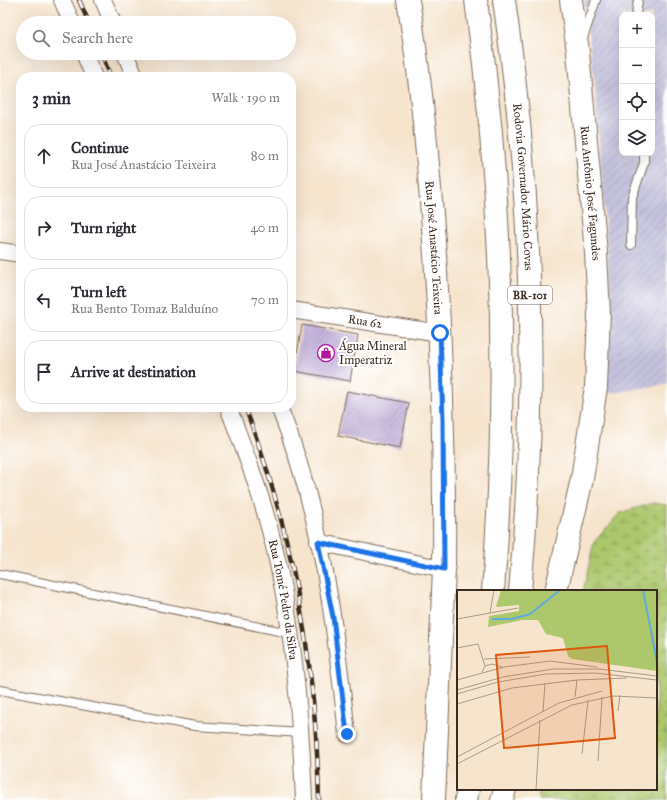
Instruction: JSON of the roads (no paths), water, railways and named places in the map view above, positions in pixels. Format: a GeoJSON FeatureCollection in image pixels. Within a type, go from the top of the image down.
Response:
{"type":"FeatureCollection","features":[{"type":"Feature","properties":{"kind":"main road","name":"Rua José Anastácio Teixeira"},"geometry":{"type":"LineString","coordinates":[[408,0],[429,166],[440,333],[443,420],[444,569],[434,800]]}},
{"type":"Feature","properties":{"kind":"main road","name":"BR-101"},"geometry":{"type":"LineString","coordinates":[[476,0],[490,126],[499,233],[503,340],[501,469],[493,590]]}},
{"type":"Feature","properties":{"kind":"main road","name":"Rodovia Governador Mário Covas"},"geometry":{"type":"LineString","coordinates":[[504,0],[520,135],[528,233],[531,319],[531,409],[520,590]]}},
{"type":"Feature","properties":{"kind":"main road","name":"Rua Antônio José Fagundes"},"geometry":{"type":"LineString","coordinates":[[556,590],[582,479],[596,387],[599,314],[596,254],[578,52],[571,0]]}},
{"type":"Feature","properties":{"kind":"main road"},"geometry":{"type":"LineString","coordinates":[[466,800],[468,790]]}},
{"type":"Feature","properties":{"kind":"main road"},"geometry":{"type":"LineString","coordinates":[[494,800],[496,790]]}},
{"type":"Feature","properties":{"kind":"main road"},"geometry":{"type":"LineString","coordinates":[[502,800],[505,790]]}},
{"type":"Feature","properties":{"kind":"street"},"geometry":{"type":"LineString","coordinates":[[62,0],[69,16]]}},
{"type":"Feature","properties":{"kind":"street"},"geometry":{"type":"LineString","coordinates":[[103,0],[110,16]]}},
{"type":"Feature","properties":{"kind":"street"},"geometry":{"type":"LineString","coordinates":[[87,60],[92,72]]}},
{"type":"Feature","properties":{"kind":"street"},"geometry":{"type":"LineString","coordinates":[[128,60],[133,72]]}},
{"type":"Feature","properties":{"kind":"street"},"geometry":{"type":"LineString","coordinates":[[0,251],[16,253]]}},
{"type":"Feature","properties":{"kind":"street","name":"Rua 62"},"geometry":{"type":"LineString","coordinates":[[296,311],[440,333]]}},
{"type":"Feature","properties":{"kind":"street","name":"Rua Tomé Pedro da Silva"},"geometry":{"type":"LineString","coordinates":[[230,412],[266,516],[279,572],[290,632],[301,733],[304,800]]}},
{"type":"Feature","properties":{"kind":"street"},"geometry":{"type":"LineString","coordinates":[[281,412],[304,482],[318,542],[333,617],[347,734]]}},
{"type":"Feature","properties":{"kind":"street"},"geometry":{"type":"LineString","coordinates":[[318,542],[444,569]]}},
{"type":"Feature","properties":{"kind":"lane"},"geometry":{"type":"LineString","coordinates":[[578,52],[596,0]]}},
{"type":"Feature","properties":{"kind":"lane"},"geometry":{"type":"LineString","coordinates":[[636,12],[638,0]]}},
{"type":"Feature","properties":{"kind":"lane"},"geometry":{"type":"LineString","coordinates":[[631,245],[632,196],[644,163],[644,156]]}},
{"type":"Feature","properties":{"kind":"lane"},"geometry":{"type":"LineString","coordinates":[[0,574],[290,632]]}},
{"type":"Feature","properties":{"kind":"lane"},"geometry":{"type":"LineString","coordinates":[[0,690],[195,726],[301,733]]}},
{"type":"Feature","properties":{"kind":"railway"},"geometry":{"type":"LineString","coordinates":[[79,0],[86,16]]}},
{"type":"Feature","properties":{"kind":"railway"},"geometry":{"type":"LineString","coordinates":[[104,60],[109,72]]}},
{"type":"Feature","properties":{"kind":"railway"},"geometry":{"type":"LineString","coordinates":[[247,412],[262,454],[276,502],[289,551],[299,600],[313,700],[319,800]]}},
{"type":"Feature","properties":{"kind":"place","name":"Água Mineral Imperatriz"},"geometry":{"type":"Point","coordinates":[326,353]}}]}
